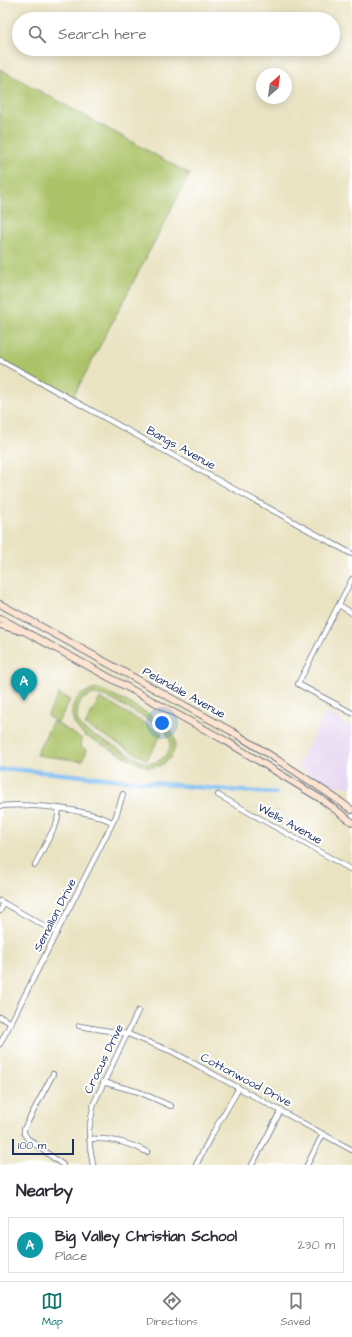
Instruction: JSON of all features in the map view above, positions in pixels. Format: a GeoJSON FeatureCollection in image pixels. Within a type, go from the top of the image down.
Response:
{"type":"FeatureCollection","features":[{"type":"Feature","properties":{"kind":"main road","name":"Pelandale Avenue"},"geometry":{"type":"LineString","coordinates":[[0,604],[231,731],[326,791],[352,810]]}},
{"type":"Feature","properties":{"kind":"main road","name":"Pelandale Avenue"},"geometry":{"type":"LineString","coordinates":[[0,618],[232,745],[321,799],[352,822]]}},
{"type":"Feature","properties":{"kind":"main road"},"geometry":{"type":"LineString","coordinates":[[0,625],[29,633]]}},
{"type":"Feature","properties":{"kind":"street","name":"Bangs Avenue"},"geometry":{"type":"LineString","coordinates":[[0,360],[352,554]]}},
{"type":"Feature","properties":{"kind":"street"},"geometry":{"type":"LineString","coordinates":[[352,579],[298,684],[352,713]]}},
{"type":"Feature","properties":{"kind":"street"},"geometry":{"type":"LineString","coordinates":[[339,605],[352,613]]}},
{"type":"Feature","properties":{"kind":"street","name":"Semallon Drive"},"geometry":{"type":"LineString","coordinates":[[0,1044],[119,809],[123,794]]}},
{"type":"Feature","properties":{"kind":"street","name":"Wells Avenue"},"geometry":{"type":"LineString","coordinates":[[218,795],[352,870]]}},
{"type":"Feature","properties":{"kind":"street"},"geometry":{"type":"LineString","coordinates":[[0,806],[59,808],[98,816],[112,822]]}},
{"type":"Feature","properties":{"kind":"street"},"geometry":{"type":"LineString","coordinates":[[35,865],[57,822],[59,808]]}},
{"type":"Feature","properties":{"kind":"street"},"geometry":{"type":"LineString","coordinates":[[0,911],[2,902],[57,933]]}},
{"type":"Feature","properties":{"kind":"street","name":"Crocus Drive"},"geometry":{"type":"LineString","coordinates":[[93,1165],[89,1139],[91,1112],[103,1082],[128,1034],[138,1011]]}},
{"type":"Feature","properties":{"kind":"street"},"geometry":{"type":"LineString","coordinates":[[0,1017],[11,1023]]}},
{"type":"Feature","properties":{"kind":"street","name":"Cottonwood Drive"},"geometry":{"type":"LineString","coordinates":[[79,1026],[128,1034],[173,1052],[352,1150]]}},
{"type":"Feature","properties":{"kind":"street"},"geometry":{"type":"LineString","coordinates":[[53,1074],[24,1130],[24,1134],[27,1138],[63,1165]]}},
{"type":"Feature","properties":{"kind":"street"},"geometry":{"type":"LineString","coordinates":[[103,1082],[139,1092],[171,1106]]}},
{"type":"Feature","properties":{"kind":"street"},"geometry":{"type":"LineString","coordinates":[[196,1165],[239,1088]]}},
{"type":"Feature","properties":{"kind":"street"},"geometry":{"type":"LineString","coordinates":[[252,1165],[281,1110]]}},
{"type":"Feature","properties":{"kind":"street"},"geometry":{"type":"LineString","coordinates":[[308,1165],[323,1134]]}},
{"type":"Feature","properties":{"kind":"street"},"geometry":{"type":"LineString","coordinates":[[89,1139],[100,1138],[120,1141],[137,1146],[146,1152]]}},
{"type":"Feature","properties":{"kind":"shaded area"},"geometry":{"type":"Polygon","coordinates":[[[326,712],[352,727],[352,787],[326,785],[297,765],[326,712]]]}},
{"type":"Feature","properties":{"kind":"green space"},"geometry":{"type":"Polygon","coordinates":[[[0,69],[190,174],[72,399],[0,360],[0,69]]]}},
{"type":"Feature","properties":{"kind":"green space"},"geometry":{"type":"Polygon","coordinates":[[[98,689],[114,695],[149,714],[167,727],[172,732],[175,739],[173,753],[169,759],[158,766],[143,766],[84,735],[73,721],[72,713],[76,700],[88,691],[98,689]],[[93,694],[83,699],[78,706],[77,719],[81,726],[86,731],[145,763],[157,762],[162,759],[169,751],[170,746],[170,740],[167,734],[157,725],[104,696],[93,694]]]}},
{"type":"Feature","properties":{"kind":"green space"},"geometry":{"type":"Polygon","coordinates":[[[59,694],[70,700],[58,723],[47,716],[59,694]]]}},
{"type":"Feature","properties":{"kind":"green space"},"geometry":{"type":"Polygon","coordinates":[[[100,698],[162,733],[147,760],[85,725],[100,698]]]}},
{"type":"Feature","properties":{"kind":"green space"},"geometry":{"type":"Polygon","coordinates":[[[53,721],[82,739],[81,747],[87,750],[82,761],[36,755],[53,721]]]}},
{"type":"Feature","properties":{"kind":"waterway"},"geometry":{"type":"LineString","coordinates":[[0,770],[11,769],[227,790],[276,793]]}},
{"type":"Feature","properties":{"kind":"place","name":"Big Valley Christian School"},"geometry":{"type":"Point","coordinates":[24,701]}}]}
